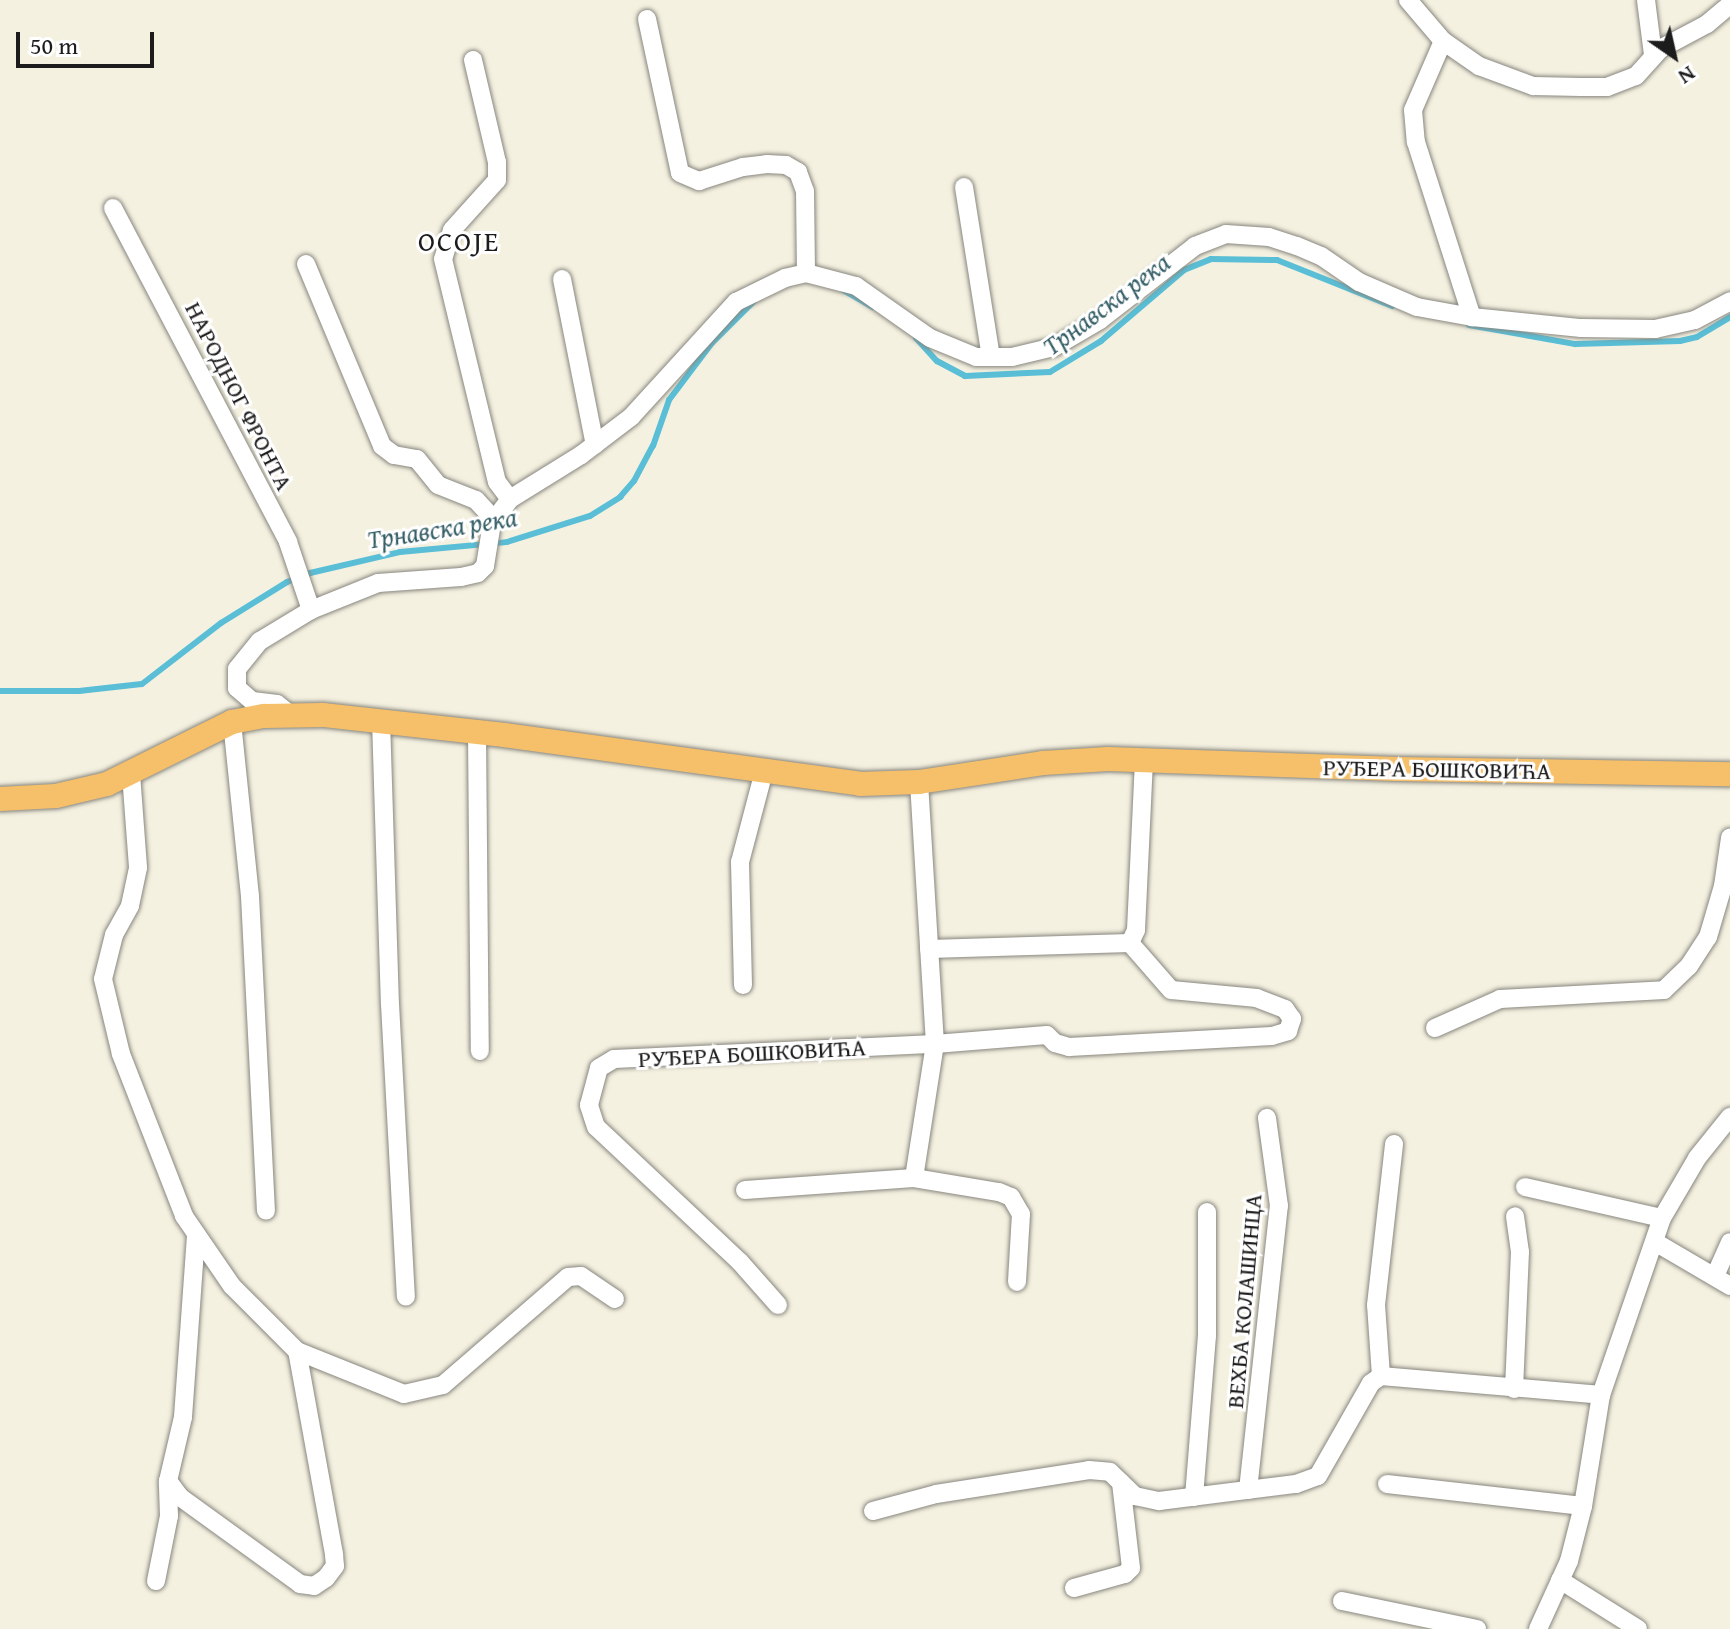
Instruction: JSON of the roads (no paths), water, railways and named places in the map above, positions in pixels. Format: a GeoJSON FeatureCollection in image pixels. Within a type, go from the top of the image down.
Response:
{"type":"FeatureCollection","features":[{"type":"Feature","properties":{"kind":"main road","name":"РУЂЕРА БОШКОВИЋА"},"geometry":{"type":"LineString","coordinates":[[0,799],[91,789],[131,774],[232,722],[291,715],[381,720],[860,784],[919,782],[1043,763],[1144,759],[1397,769],[1730,774]]}},
{"type":"Feature","properties":{"kind":"street"},"geometry":{"type":"LineString","coordinates":[[1408,0],[1443,41],[1479,66],[1533,86],[1607,87],[1636,76],[1653,55],[1707,24],[1730,5]]}},
{"type":"Feature","properties":{"kind":"street"},"geometry":{"type":"LineString","coordinates":[[1646,0],[1653,55]]}},
{"type":"Feature","properties":{"kind":"street"},"geometry":{"type":"LineString","coordinates":[[647,19],[680,173],[699,181],[743,167],[767,164],[786,165],[798,172],[805,191],[806,273]]}},
{"type":"Feature","properties":{"kind":"street"},"geometry":{"type":"LineString","coordinates":[[1443,41],[1413,110],[1416,142],[1472,317]]}},
{"type":"Feature","properties":{"kind":"street"},"geometry":{"type":"LineString","coordinates":[[473,60],[497,162],[497,180],[452,230],[443,259],[497,482],[510,499]]}},
{"type":"Feature","properties":{"kind":"street"},"geometry":{"type":"LineString","coordinates":[[964,187],[981,277],[991,357]]}},
{"type":"Feature","properties":{"kind":"street","name":"НАРОДНОГ ФРОНТА"},"geometry":{"type":"LineString","coordinates":[[113,208],[202,372],[298,564],[311,610]]}},
{"type":"Feature","properties":{"kind":"street"},"geometry":{"type":"LineString","coordinates":[[311,610],[378,583],[470,576],[485,566],[492,524],[510,499],[595,445],[648,401],[736,302],[765,285],[806,273],[856,286],[890,306],[930,338],[976,357],[1030,354],[1071,339],[1195,246],[1226,234],[1269,237],[1297,246],[1321,256],[1359,282],[1417,307],[1472,317],[1581,328],[1655,329],[1695,320],[1730,301]]}},
{"type":"Feature","properties":{"kind":"street"},"geometry":{"type":"LineString","coordinates":[[306,264],[382,446],[394,455],[417,459],[438,485],[476,500],[492,524]]}},
{"type":"Feature","properties":{"kind":"street"},"geometry":{"type":"LineString","coordinates":[[562,279],[595,445]]}},
{"type":"Feature","properties":{"kind":"street","name":"РУЂЕРА БОШКОВИЋА"},"geometry":{"type":"LineString","coordinates":[[291,715],[277,704],[252,701],[240,693],[235,678],[250,650],[311,610]]}},
{"type":"Feature","properties":{"kind":"street"},"geometry":{"type":"LineString","coordinates":[[381,720],[390,1004],[406,1297]]}},
{"type":"Feature","properties":{"kind":"street"},"geometry":{"type":"LineString","coordinates":[[232,722],[250,896],[266,1211]]}},
{"type":"Feature","properties":{"kind":"street"},"geometry":{"type":"LineString","coordinates":[[477,732],[480,1051]]}},
{"type":"Feature","properties":{"kind":"street"},"geometry":{"type":"LineString","coordinates":[[929,949],[1130,943],[1136,930],[1144,759]]}},
{"type":"Feature","properties":{"kind":"street"},"geometry":{"type":"LineString","coordinates":[[743,985],[740,862],[764,771]]}},
{"type":"Feature","properties":{"kind":"street"},"geometry":{"type":"LineString","coordinates":[[131,774],[138,868],[130,906],[114,935],[103,979],[121,1054],[184,1216],[232,1286],[297,1351],[404,1394],[443,1385],[568,1277],[581,1276],[615,1299]]}},
{"type":"Feature","properties":{"kind":"street"},"geometry":{"type":"LineString","coordinates":[[914,1178],[935,1044],[919,782]]}},
{"type":"Feature","properties":{"kind":"street"},"geometry":{"type":"LineString","coordinates":[[1435,1028],[1500,999],[1664,990],[1699,953],[1724,904],[1730,838]]}},
{"type":"Feature","properties":{"kind":"street","name":"РУЂЕРА БОШКОВИЋА"},"geometry":{"type":"LineString","coordinates":[[778,1305],[740,1262],[596,1127],[589,1105],[599,1068],[614,1059],[935,1044],[1047,1035],[1055,1043],[1069,1047],[1272,1036],[1288,1031],[1292,1019],[1285,1009],[1257,998],[1171,990],[1130,943]]}},
{"type":"Feature","properties":{"kind":"street"},"geometry":{"type":"LineString","coordinates":[[1538,1629],[1569,1561],[1583,1506],[1601,1395],[1662,1218],[1697,1158],[1730,1117]]}},
{"type":"Feature","properties":{"kind":"street","name":"ВЕХБА КОЛАШИНЦА"},"geometry":{"type":"LineString","coordinates":[[1248,1490],[1279,1206],[1267,1118]]}},
{"type":"Feature","properties":{"kind":"street"},"geometry":{"type":"LineString","coordinates":[[1381,1376],[1376,1305],[1394,1144]]}},
{"type":"Feature","properties":{"kind":"street"},"geometry":{"type":"LineString","coordinates":[[745,1190],[914,1178],[999,1192],[1011,1197],[1021,1214],[1017,1282]]}},
{"type":"Feature","properties":{"kind":"street"},"geometry":{"type":"LineString","coordinates":[[1525,1187],[1662,1218]]}},
{"type":"Feature","properties":{"kind":"street","name":"ВЕХБА КОЛАШИНЦА"},"geometry":{"type":"LineString","coordinates":[[1194,1497],[1207,1336],[1207,1212]]}},
{"type":"Feature","properties":{"kind":"street"},"geometry":{"type":"LineString","coordinates":[[1514,1389],[1520,1252],[1515,1216]]}},
{"type":"Feature","properties":{"kind":"street"},"geometry":{"type":"LineString","coordinates":[[156,1581],[169,1516],[168,1481],[183,1417],[196,1234]]}},
{"type":"Feature","properties":{"kind":"street"},"geometry":{"type":"LineString","coordinates":[[1655,1242],[1722,1281],[1730,1242]]}},
{"type":"Feature","properties":{"kind":"street"},"geometry":{"type":"LineString","coordinates":[[168,1481],[180,1497],[300,1584],[314,1586],[326,1578],[335,1566],[334,1554],[297,1351]]}},
{"type":"Feature","properties":{"kind":"street"},"geometry":{"type":"LineString","coordinates":[[873,1511],[936,1494],[1089,1470],[1110,1472],[1135,1496],[1159,1501],[1296,1484],[1318,1476],[1371,1383],[1381,1376],[1601,1395]]}},
{"type":"Feature","properties":{"kind":"street"},"geometry":{"type":"LineString","coordinates":[[1074,1588],[1125,1574],[1131,1568],[1121,1483]]}},
{"type":"Feature","properties":{"kind":"street"},"geometry":{"type":"LineString","coordinates":[[1387,1484],[1583,1506]]}},
{"type":"Feature","properties":{"kind":"street"},"geometry":{"type":"LineString","coordinates":[[1560,1580],[1638,1629]]}},
{"type":"Feature","properties":{"kind":"street"},"geometry":{"type":"LineString","coordinates":[[1342,1601],[1477,1629]]}},
{"type":"Feature","properties":{"kind":"waterway","name":"Трнавска река"},"geometry":{"type":"LineString","coordinates":[[916,338],[937,361],[965,376],[1050,372],[1101,341],[1184,270],[1211,259],[1277,260],[1392,306]]}},
{"type":"Feature","properties":{"kind":"waterway","name":"Трнавска река"},"geometry":{"type":"LineString","coordinates":[[843,290],[872,307]]}},
{"type":"Feature","properties":{"kind":"waterway","name":"Трнавска река"},"geometry":{"type":"LineString","coordinates":[[0,691],[79,691],[142,684],[221,623],[287,582],[310,573],[400,552],[507,542],[590,516],[620,497],[634,481],[653,446],[669,400],[712,343],[754,301]]}},
{"type":"Feature","properties":{"kind":"waterway","name":"Трнавска река"},"geometry":{"type":"LineString","coordinates":[[1469,325],[1575,344],[1680,341],[1697,337],[1730,317]]}},
{"type":"Feature","properties":{"kind":"district","name":"ОСОЈЕ"},"geometry":{"type":"Point","coordinates":[459,241]}}]}
